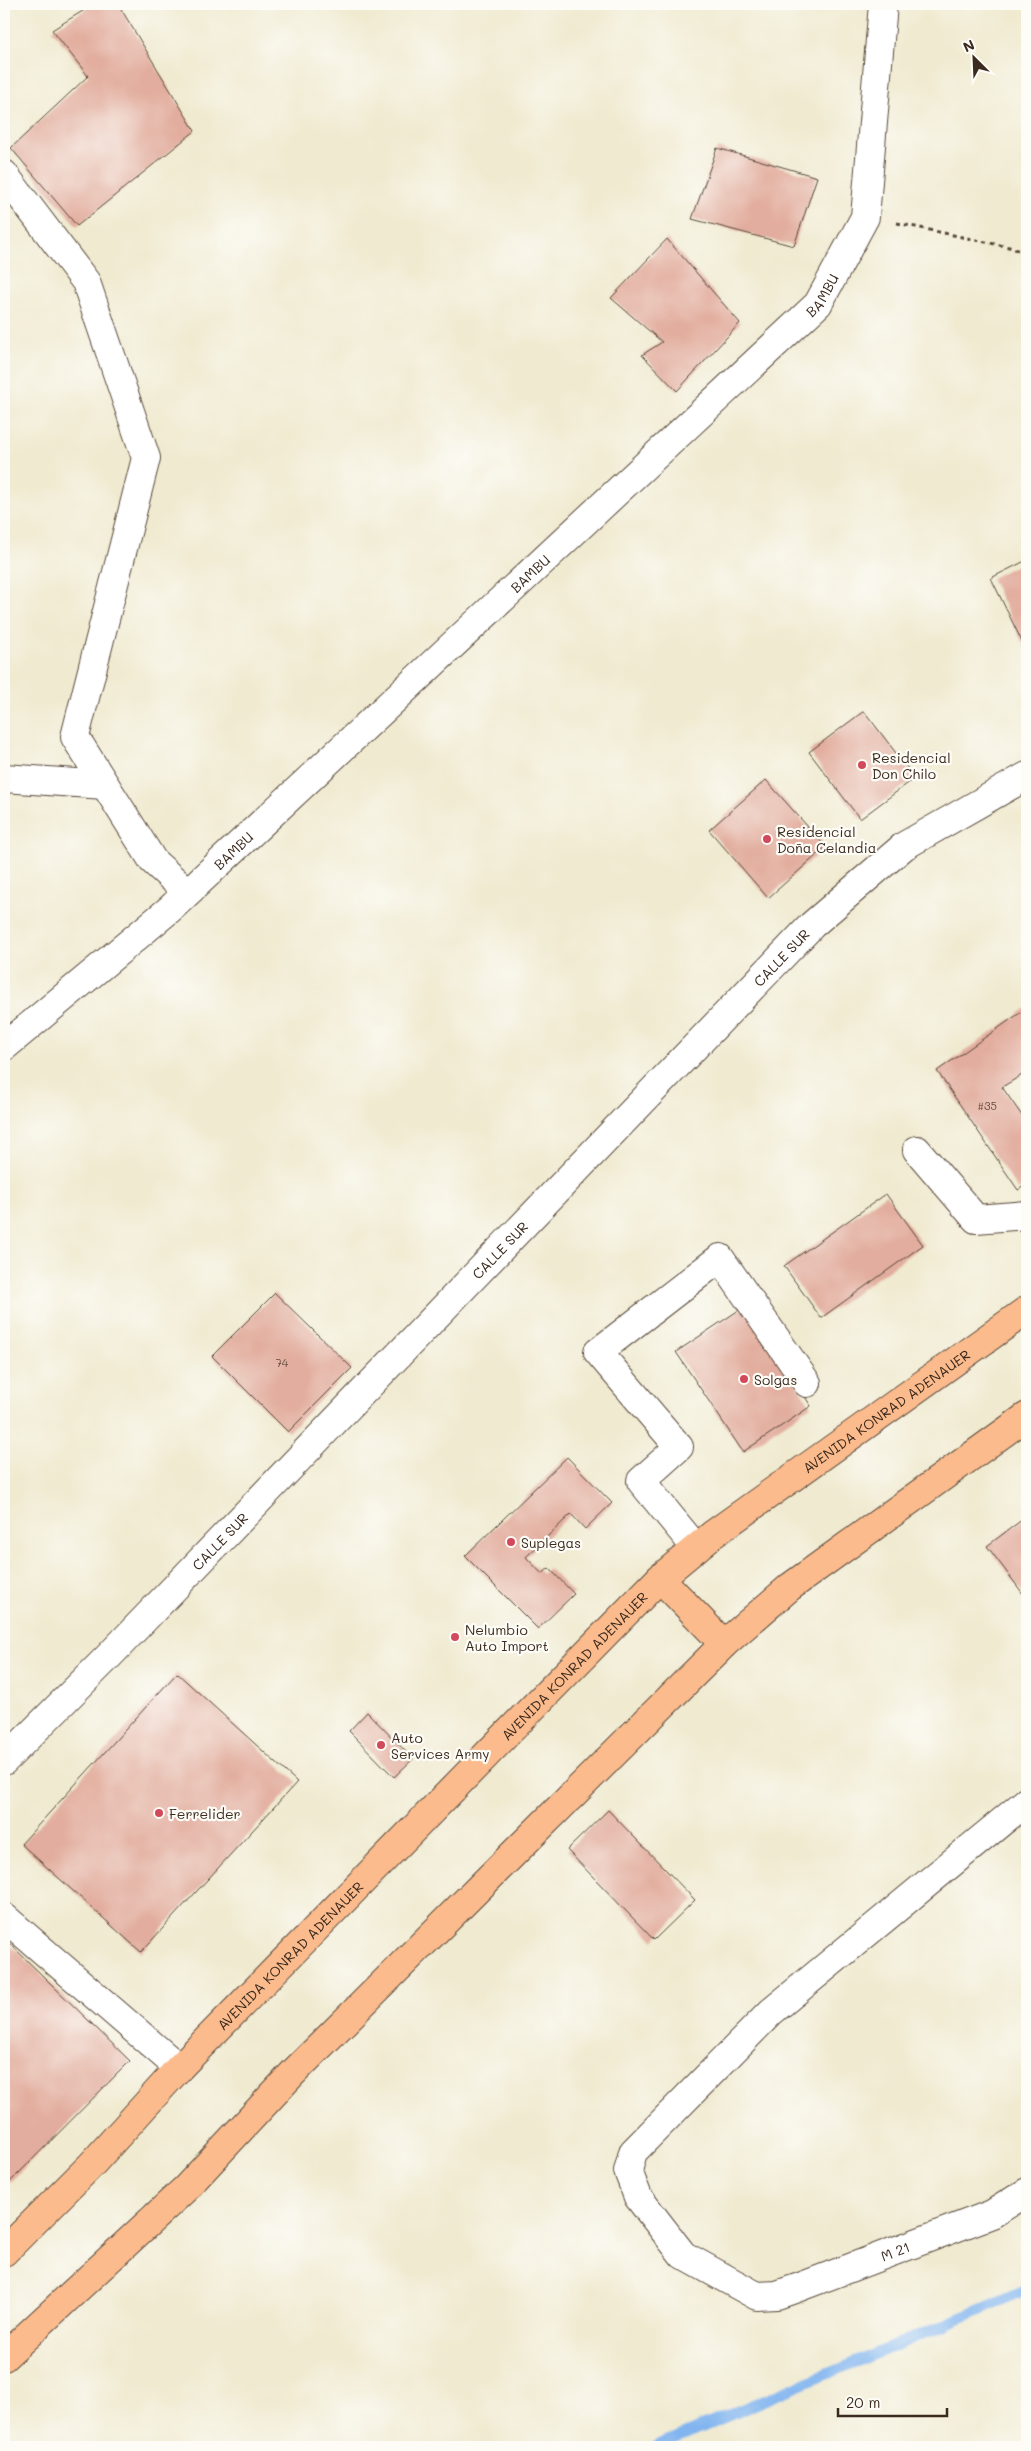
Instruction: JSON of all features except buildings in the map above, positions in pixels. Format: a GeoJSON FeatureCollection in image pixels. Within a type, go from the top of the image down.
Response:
{"type":"FeatureCollection","features":[{"type":"Feature","properties":{"kind":"main road","name":"AVENIDA KONRAD ADENAUER"},"geometry":{"type":"LineString","coordinates":[[4,2252],[92,2164],[179,2068],[660,1578],[720,1529],[1027,1310]]}},
{"type":"Feature","properties":{"kind":"main road"},"geometry":{"type":"LineString","coordinates":[[4,2357],[186,2188],[293,2073],[724,1644],[790,1587],[1027,1416]]}},
{"type":"Feature","properties":{"kind":"main road"},"geometry":{"type":"LineString","coordinates":[[660,1578],[724,1644]]}},
{"type":"Feature","properties":{"kind":"street","name":"BAMBU"},"geometry":{"type":"LineString","coordinates":[[4,1046],[187,892],[818,304],[865,216],[883,4]]}},
{"type":"Feature","properties":{"kind":"street"},"geometry":{"type":"LineString","coordinates":[[4,174],[86,282],[146,458],[75,737],[153,861],[187,892]]}},
{"type":"Feature","properties":{"kind":"street","name":"CALLE SUR"},"geometry":{"type":"LineString","coordinates":[[4,1762],[108,1657],[812,924],[904,846],[1027,776]]}},
{"type":"Feature","properties":{"kind":"street"},"geometry":{"type":"LineString","coordinates":[[4,778],[105,786]]}},
{"type":"Feature","properties":{"kind":"street"},"geometry":{"type":"LineString","coordinates":[[917,1150],[976,1219],[1027,1215]]}},
{"type":"Feature","properties":{"kind":"street"},"geometry":{"type":"LineString","coordinates":[[696,1548],[642,1481],[679,1447],[598,1352],[720,1258],[808,1384]]}},
{"type":"Feature","properties":{"kind":"street","name":"M 21"},"geometry":{"type":"LineString","coordinates":[[1027,1801],[771,2012],[633,2152],[628,2171],[638,2196],[683,2255],[757,2296],[783,2292],[992,2214],[1027,2192]]}},
{"type":"Feature","properties":{"kind":"street"},"geometry":{"type":"LineString","coordinates":[[4,1917],[179,2068]]}},
{"type":"Feature","properties":{"kind":"path"},"geometry":{"type":"LineString","coordinates":[[865,216],[1009,246],[1027,253]]}},
{"type":"Feature","properties":{"kind":"waterway"},"geometry":{"type":"LineString","coordinates":[[656,2447],[1027,2289]]}},
{"type":"Feature","properties":{"kind":"place","name":"Residencial Don Chilo"},"geometry":{"type":"Point","coordinates":[862,765]}},
{"type":"Feature","properties":{"kind":"place","name":"Residencial Doña Celandia"},"geometry":{"type":"Point","coordinates":[767,839]}},
{"type":"Feature","properties":{"kind":"place","name":"Solgas"},"geometry":{"type":"Point","coordinates":[744,1379]}},
{"type":"Feature","properties":{"kind":"place","name":"Suplegas"},"geometry":{"type":"Point","coordinates":[511,1542]}},
{"type":"Feature","properties":{"kind":"place","name":"Nelumbio Auto Import"},"geometry":{"type":"Point","coordinates":[455,1637]}},
{"type":"Feature","properties":{"kind":"place","name":"Auto Services Army"},"geometry":{"type":"Point","coordinates":[381,1745]}},
{"type":"Feature","properties":{"kind":"place","name":"Ferrelider"},"geometry":{"type":"Point","coordinates":[159,1813]}}]}
